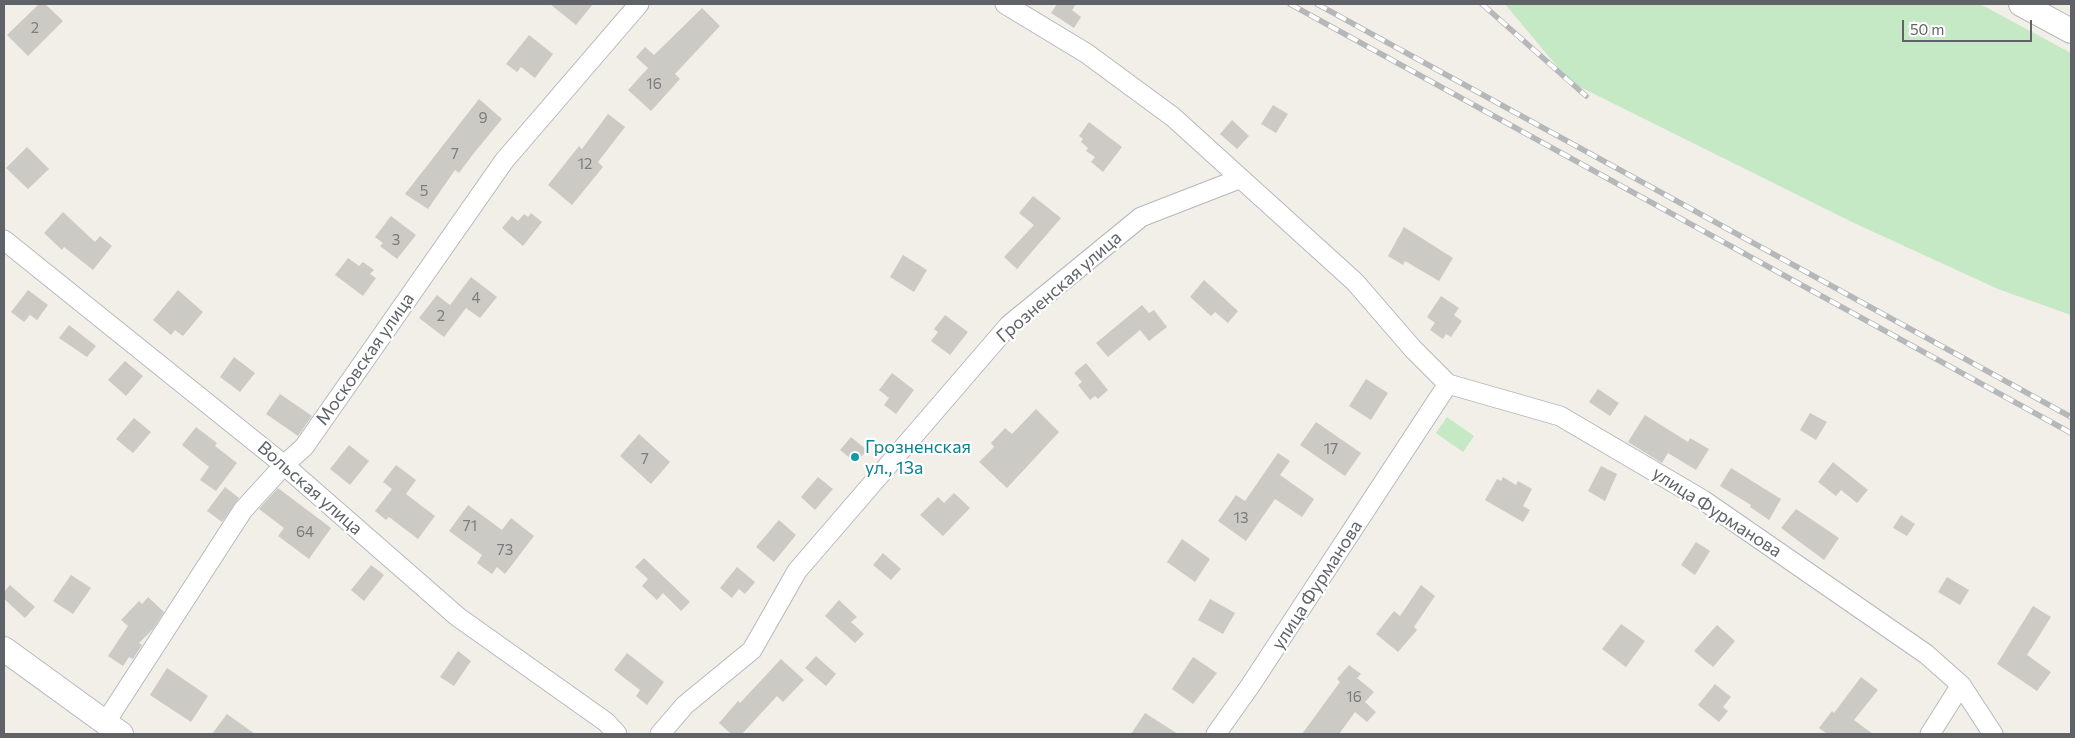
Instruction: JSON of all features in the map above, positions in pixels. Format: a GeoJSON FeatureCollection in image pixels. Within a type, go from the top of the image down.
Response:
{"type":"FeatureCollection","features":[{"type":"Feature","properties":{"kind":"street","name":"Московская улица"},"geometry":{"type":"LineString","coordinates":[[113,729],[243,510],[304,446],[504,161],[639,4]]}},
{"type":"Feature","properties":{"kind":"street","name":"улица Фурманова"},"geometry":{"type":"LineString","coordinates":[[1005,4],[1086,53],[1173,117],[1354,282],[1413,349],[1448,384],[1560,416],[1703,500],[1926,654],[1961,685],[1993,734]]}},
{"type":"Feature","properties":{"kind":"street"},"geometry":{"type":"LineString","coordinates":[[2021,4],[2047,10],[2071,31]]}},
{"type":"Feature","properties":{"kind":"street","name":"Грозненская улица"},"geometry":{"type":"LineString","coordinates":[[660,734],[685,705],[752,650],[797,571],[1009,324],[1141,217],[1240,179]]}},
{"type":"Feature","properties":{"kind":"street","name":"Вольская улица"},"geometry":{"type":"LineString","coordinates":[[4,240],[284,465],[458,617],[606,722],[617,734]]}},
{"type":"Feature","properties":{"kind":"street","name":"улица Фурманова"},"geometry":{"type":"LineString","coordinates":[[1216,734],[1250,686],[1448,384]]}},
{"type":"Feature","properties":{"kind":"street"},"geometry":{"type":"LineString","coordinates":[[4,648],[113,729]]}},
{"type":"Feature","properties":{"kind":"street"},"geometry":{"type":"LineString","coordinates":[[1930,734],[1961,685]]}},
{"type":"Feature","properties":{"kind":"green space"},"geometry":{"type":"Polygon","coordinates":[[[1505,4],[1980,4],[2071,53],[2071,315],[1998,289],[1854,223],[1570,82],[1505,4]]]}},
{"type":"Feature","properties":{"kind":"green space"},"geometry":{"type":"Polygon","coordinates":[[[1447,417],[1474,436],[1463,452],[1436,433],[1447,417]]]}},
{"type":"Feature","properties":{"kind":"building"},"geometry":{"type":"Polygon","coordinates":[[[39,4],[45,4],[63,21],[28,56],[7,35],[39,4]]]}},
{"type":"Feature","properties":{"kind":"building"},"geometry":{"type":"Polygon","coordinates":[[[550,4],[593,4],[576,25],[550,4]]]}},
{"type":"Feature","properties":{"kind":"building"},"geometry":{"type":"Polygon","coordinates":[[[1057,4],[1076,4],[1072,10],[1081,17],[1074,28],[1051,13],[1057,4]]]}},
{"type":"Feature","properties":{"kind":"building"},"geometry":{"type":"Polygon","coordinates":[[[702,8],[720,26],[675,74],[680,79],[651,111],[628,90],[648,68],[636,57],[645,47],[654,55],[702,8]]]}},
{"type":"Feature","properties":{"kind":"building"},"geometry":{"type":"Polygon","coordinates":[[[529,35],[553,54],[535,78],[521,67],[517,72],[506,64],[529,35]]]}},
{"type":"Feature","properties":{"kind":"building"},"geometry":{"type":"Polygon","coordinates":[[[479,99],[502,119],[459,173],[455,170],[428,209],[405,194],[479,99]]]}},
{"type":"Feature","properties":{"kind":"building"},"geometry":{"type":"Polygon","coordinates":[[[1273,105],[1288,114],[1276,133],[1261,124],[1273,105]]]}},
{"type":"Feature","properties":{"kind":"building"},"geometry":{"type":"Polygon","coordinates":[[[608,114],[625,127],[598,162],[603,167],[572,205],[548,185],[579,146],[582,149],[608,114]]]}},
{"type":"Feature","properties":{"kind":"building"},"geometry":{"type":"Polygon","coordinates":[[[1232,120],[1249,136],[1237,149],[1220,134],[1232,120]]]}},
{"type":"Feature","properties":{"kind":"building"},"geometry":{"type":"Polygon","coordinates":[[[1089,122],[1122,147],[1103,172],[1091,162],[1095,157],[1086,151],[1088,148],[1081,142],[1083,139],[1079,136],[1089,122]]]}},
{"type":"Feature","properties":{"kind":"building"},"geometry":{"type":"Polygon","coordinates":[[[27,147],[49,169],[28,189],[6,168],[27,147]]]}},
{"type":"Feature","properties":{"kind":"building"},"geometry":{"type":"Polygon","coordinates":[[[1033,196],[1061,218],[1017,269],[1004,257],[1034,225],[1019,213],[1033,196]]]}},
{"type":"Feature","properties":{"kind":"building"},"geometry":{"type":"Polygon","coordinates":[[[63,212],[95,242],[100,236],[112,246],[93,270],[64,247],[62,250],[44,233],[63,212]]]}},
{"type":"Feature","properties":{"kind":"building"},"geometry":{"type":"Polygon","coordinates":[[[531,213],[542,222],[523,246],[502,228],[512,216],[518,221],[524,214],[528,217],[531,213]]]}},
{"type":"Feature","properties":{"kind":"building"},"geometry":{"type":"Polygon","coordinates":[[[391,216],[416,235],[397,259],[380,246],[383,243],[375,237],[391,216]]]}},
{"type":"Feature","properties":{"kind":"building"},"geometry":{"type":"Polygon","coordinates":[[[1404,227],[1453,258],[1439,281],[1405,261],[1403,265],[1388,256],[1404,227]]]}},
{"type":"Feature","properties":{"kind":"building"},"geometry":{"type":"Polygon","coordinates":[[[903,255],[927,270],[914,292],[890,277],[903,255]]]}},
{"type":"Feature","properties":{"kind":"building"},"geometry":{"type":"Polygon","coordinates":[[[348,258],[359,266],[363,262],[374,270],[370,274],[376,278],[363,296],[335,275],[348,258]]]}},
{"type":"Feature","properties":{"kind":"building"},"geometry":{"type":"Polygon","coordinates":[[[471,277],[497,297],[480,318],[466,308],[444,337],[419,318],[437,295],[450,305],[471,277]]]}},
{"type":"Feature","properties":{"kind":"building"},"geometry":{"type":"Polygon","coordinates":[[[1204,280],[1238,311],[1228,323],[1215,312],[1211,316],[1190,297],[1204,280]]]}},
{"type":"Feature","properties":{"kind":"building"},"geometry":{"type":"Polygon","coordinates":[[[28,290],[48,305],[37,320],[30,315],[24,322],[11,312],[28,290]]]}},
{"type":"Feature","properties":{"kind":"building"},"geometry":{"type":"Polygon","coordinates":[[[178,290],[203,312],[183,336],[175,330],[171,335],[153,320],[178,290]]]}},
{"type":"Feature","properties":{"kind":"building"},"geometry":{"type":"Polygon","coordinates":[[[1441,296],[1459,308],[1454,315],[1462,321],[1451,337],[1446,334],[1443,339],[1430,330],[1435,323],[1427,317],[1441,296]]]}},
{"type":"Feature","properties":{"kind":"building"},"geometry":{"type":"Polygon","coordinates":[[[1142,305],[1149,313],[1154,310],[1167,327],[1149,341],[1140,330],[1108,357],[1096,343],[1142,305]]]}},
{"type":"Feature","properties":{"kind":"building"},"geometry":{"type":"Polygon","coordinates":[[[945,315],[968,332],[950,355],[931,341],[938,332],[934,329],[945,315]]]}},
{"type":"Feature","properties":{"kind":"building"},"geometry":{"type":"Polygon","coordinates":[[[69,325],[96,346],[87,357],[59,338],[69,325]]]}},
{"type":"Feature","properties":{"kind":"building"},"geometry":{"type":"Polygon","coordinates":[[[234,357],[255,373],[240,392],[220,377],[234,357]]]}},
{"type":"Feature","properties":{"kind":"building"},"geometry":{"type":"Polygon","coordinates":[[[125,361],[143,376],[126,396],[108,380],[125,361]]]}},
{"type":"Feature","properties":{"kind":"building"},"geometry":{"type":"Polygon","coordinates":[[[1086,363],[1108,390],[1098,399],[1095,396],[1090,400],[1078,385],[1082,382],[1074,373],[1086,363]]]}},
{"type":"Feature","properties":{"kind":"building"},"geometry":{"type":"Polygon","coordinates":[[[892,373],[914,390],[896,414],[884,405],[889,398],[879,390],[892,373]]]}},
{"type":"Feature","properties":{"kind":"building"},"geometry":{"type":"Polygon","coordinates":[[[1366,379],[1388,393],[1371,420],[1349,406],[1366,379]]]}},
{"type":"Feature","properties":{"kind":"building"},"geometry":{"type":"Polygon","coordinates":[[[1598,389],[1619,403],[1610,416],[1589,402],[1598,389]]]}},
{"type":"Feature","properties":{"kind":"building"},"geometry":{"type":"Polygon","coordinates":[[[280,394],[312,416],[298,436],[266,414],[280,394]]]}},
{"type":"Feature","properties":{"kind":"building"},"geometry":{"type":"Polygon","coordinates":[[[1036,409],[1059,432],[1007,488],[979,462],[994,447],[991,443],[1005,428],[1012,434],[1036,409]]]}},
{"type":"Feature","properties":{"kind":"building"},"geometry":{"type":"Polygon","coordinates":[[[1810,413],[1827,422],[1816,440],[1800,430],[1810,413]]]}},
{"type":"Feature","properties":{"kind":"building"},"geometry":{"type":"Polygon","coordinates":[[[1645,415],[1688,442],[1690,438],[1709,449],[1696,470],[1668,453],[1662,463],[1628,442],[1645,415]]]}},
{"type":"Feature","properties":{"kind":"building"},"geometry":{"type":"Polygon","coordinates":[[[134,418],[151,432],[133,453],[116,439],[134,418]]]}},
{"type":"Feature","properties":{"kind":"building"},"geometry":{"type":"Polygon","coordinates":[[[1316,422],[1361,453],[1345,476],[1300,445],[1316,422]]]}},
{"type":"Feature","properties":{"kind":"building"},"geometry":{"type":"Polygon","coordinates":[[[196,427],[217,443],[215,446],[237,463],[216,491],[200,480],[209,467],[182,445],[196,427]]]}},
{"type":"Feature","properties":{"kind":"building"},"geometry":{"type":"Polygon","coordinates":[[[639,434],[670,462],[651,484],[620,456],[639,434]]]}},
{"type":"Feature","properties":{"kind":"building","name":"Грозненская ул., 13а"},"geometry":{"type":"Polygon","coordinates":[[[851,437],[867,450],[856,463],[840,450],[851,437]]]}},
{"type":"Feature","properties":{"kind":"building"},"geometry":{"type":"Polygon","coordinates":[[[349,445],[369,461],[350,485],[330,469],[349,445]]]}},
{"type":"Feature","properties":{"kind":"building"},"geometry":{"type":"Polygon","coordinates":[[[1278,453],[1290,461],[1280,475],[1314,499],[1302,517],[1275,499],[1246,541],[1218,521],[1236,495],[1245,501],[1278,453]]]}},
{"type":"Feature","properties":{"kind":"building"},"geometry":{"type":"Polygon","coordinates":[[[1833,462],[1868,490],[1857,503],[1841,490],[1836,496],[1818,482],[1833,462]]]}},
{"type":"Feature","properties":{"kind":"building"},"geometry":{"type":"Polygon","coordinates":[[[396,465],[416,480],[406,494],[435,516],[418,539],[389,517],[386,520],[375,511],[392,489],[383,482],[396,465]]]}},
{"type":"Feature","properties":{"kind":"building"},"geometry":{"type":"Polygon","coordinates":[[[1601,466],[1617,474],[1605,501],[1588,491],[1601,466]]]}},
{"type":"Feature","properties":{"kind":"building"},"geometry":{"type":"Polygon","coordinates":[[[1731,468],[1781,499],[1769,520],[1750,507],[1751,505],[1720,486],[1731,468]]]}},
{"type":"Feature","properties":{"kind":"building"},"geometry":{"type":"Polygon","coordinates":[[[818,477],[833,489],[815,510],[801,497],[818,477]]]}},
{"type":"Feature","properties":{"kind":"building"},"geometry":{"type":"Polygon","coordinates":[[[1503,477],[1516,485],[1518,481],[1532,489],[1523,506],[1530,510],[1523,522],[1485,500],[1497,479],[1501,481],[1503,477]]]}},
{"type":"Feature","properties":{"kind":"building"},"geometry":{"type":"Polygon","coordinates":[[[225,487],[239,498],[222,522],[207,511],[225,487]]]}},
{"type":"Feature","properties":{"kind":"building"},"geometry":{"type":"Polygon","coordinates":[[[278,488],[331,528],[309,559],[278,536],[284,528],[259,509],[278,488]]]}},
{"type":"Feature","properties":{"kind":"building"},"geometry":{"type":"Polygon","coordinates":[[[954,493],[970,508],[943,536],[920,515],[938,497],[944,503],[954,493]]]}},
{"type":"Feature","properties":{"kind":"building"},"geometry":{"type":"Polygon","coordinates":[[[468,505],[502,530],[511,518],[534,536],[505,574],[497,567],[492,574],[477,563],[482,555],[449,531],[468,505]]]}},
{"type":"Feature","properties":{"kind":"building"},"geometry":{"type":"Polygon","coordinates":[[[1796,509],[1839,538],[1824,560],[1781,528],[1796,509]]]}},
{"type":"Feature","properties":{"kind":"building"},"geometry":{"type":"Polygon","coordinates":[[[1901,515],[1915,524],[1907,536],[1893,528],[1901,515]]]}},
{"type":"Feature","properties":{"kind":"building"},"geometry":{"type":"Polygon","coordinates":[[[779,520],[796,535],[774,562],[756,547],[779,520]]]}},
{"type":"Feature","properties":{"kind":"building"},"geometry":{"type":"Polygon","coordinates":[[[1182,539],[1210,559],[1195,582],[1167,562],[1182,539]]]}},
{"type":"Feature","properties":{"kind":"building"},"geometry":{"type":"Polygon","coordinates":[[[1696,542],[1710,551],[1695,575],[1681,565],[1696,542]]]}},
{"type":"Feature","properties":{"kind":"building"},"geometry":{"type":"Polygon","coordinates":[[[883,553],[901,569],[891,580],[873,565],[883,553]]]}},
{"type":"Feature","properties":{"kind":"building"},"geometry":{"type":"Polygon","coordinates":[[[644,558],[690,602],[681,611],[663,593],[657,600],[642,586],[648,579],[635,567],[644,558]]]}},
{"type":"Feature","properties":{"kind":"building"},"geometry":{"type":"Polygon","coordinates":[[[371,565],[384,575],[364,601],[351,590],[371,565]]]}},
{"type":"Feature","properties":{"kind":"building"},"geometry":{"type":"Polygon","coordinates":[[[737,567],[755,582],[745,594],[739,589],[732,598],[720,588],[737,567]]]}},
{"type":"Feature","properties":{"kind":"building"},"geometry":{"type":"Polygon","coordinates":[[[71,575],[91,588],[73,614],[53,601],[71,575]]]}},
{"type":"Feature","properties":{"kind":"building"},"geometry":{"type":"Polygon","coordinates":[[[1947,577],[1969,590],[1960,605],[1938,592],[1947,577]]]}},
{"type":"Feature","properties":{"kind":"building"},"geometry":{"type":"Polygon","coordinates":[[[10,585],[35,607],[25,618],[4,599],[4,592],[10,585]]]}},
{"type":"Feature","properties":{"kind":"building"},"geometry":{"type":"Polygon","coordinates":[[[1421,585],[1435,596],[1414,627],[1417,630],[1398,652],[1376,634],[1394,611],[1400,616],[1421,585]]]}},
{"type":"Feature","properties":{"kind":"building"},"geometry":{"type":"Polygon","coordinates":[[[148,597],[164,612],[153,629],[139,643],[142,645],[133,659],[129,657],[123,666],[108,656],[128,626],[121,620],[139,601],[142,604],[148,597]]]}},
{"type":"Feature","properties":{"kind":"building"},"geometry":{"type":"Polygon","coordinates":[[[1210,599],[1235,613],[1223,634],[1198,620],[1210,599]]]}},
{"type":"Feature","properties":{"kind":"building"},"geometry":{"type":"Polygon","coordinates":[[[839,600],[857,617],[851,622],[864,634],[855,643],[825,616],[839,600]]]}},
{"type":"Feature","properties":{"kind":"building"},"geometry":{"type":"Polygon","coordinates":[[[2033,606],[2051,617],[2027,655],[2051,672],[2037,691],[1997,664],[2033,606]]]}},
{"type":"Feature","properties":{"kind":"building"},"geometry":{"type":"Polygon","coordinates":[[[1621,624],[1645,641],[1626,667],[1602,649],[1621,624]]]}},
{"type":"Feature","properties":{"kind":"building"},"geometry":{"type":"Polygon","coordinates":[[[1717,625],[1735,641],[1713,667],[1694,651],[1717,625]]]}},
{"type":"Feature","properties":{"kind":"building"},"geometry":{"type":"Polygon","coordinates":[[[458,651],[471,661],[454,686],[440,677],[458,651]]]}},
{"type":"Feature","properties":{"kind":"building"},"geometry":{"type":"Polygon","coordinates":[[[627,653],[664,682],[647,705],[636,696],[640,690],[614,670],[627,653]]]}},
{"type":"Feature","properties":{"kind":"building"},"geometry":{"type":"Polygon","coordinates":[[[816,656],[836,674],[826,686],[805,668],[816,656]]]}},
{"type":"Feature","properties":{"kind":"building"},"geometry":{"type":"Polygon","coordinates":[[[1193,657],[1217,673],[1193,704],[1172,689],[1193,657]]]}},
{"type":"Feature","properties":{"kind":"building"},"geometry":{"type":"Polygon","coordinates":[[[781,659],[804,680],[783,702],[777,696],[742,734],[731,734],[719,723],[738,701],[740,703],[781,659]]]}},
{"type":"Feature","properties":{"kind":"building"},"geometry":{"type":"Polygon","coordinates":[[[1349,665],[1361,674],[1357,678],[1374,692],[1365,702],[1376,712],[1367,722],[1355,712],[1339,734],[1302,734],[1340,682],[1337,679],[1349,665]]]}},
{"type":"Feature","properties":{"kind":"building"},"geometry":{"type":"Polygon","coordinates":[[[167,668],[208,696],[191,722],[150,695],[167,668]]]}},
{"type":"Feature","properties":{"kind":"building"},"geometry":{"type":"Polygon","coordinates":[[[1861,677],[1878,690],[1854,720],[1873,734],[1827,734],[1819,728],[1832,711],[1834,713],[1861,677]]]}},
{"type":"Feature","properties":{"kind":"building"},"geometry":{"type":"Polygon","coordinates":[[[1715,684],[1731,697],[1723,707],[1728,711],[1719,722],[1698,705],[1715,684]]]}},
{"type":"Feature","properties":{"kind":"building"},"geometry":{"type":"Polygon","coordinates":[[[1145,713],[1178,734],[1131,734],[1145,713]]]}},
{"type":"Feature","properties":{"kind":"building"},"geometry":{"type":"Polygon","coordinates":[[[227,714],[255,734],[212,734],[227,714]]]}},
{"type":"Feature","properties":{"kind":"railway"},"geometry":{"type":"LineString","coordinates":[[1290,4],[2071,433]]}},
{"type":"Feature","properties":{"kind":"railway"},"geometry":{"type":"LineString","coordinates":[[1317,4],[2071,417]]}},
{"type":"Feature","properties":{"kind":"railway"},"geometry":{"type":"LineString","coordinates":[[1482,4],[1586,96]]}},
{"type":"Feature","properties":{"kind":"place","name":"Грозненская ул., 13а"},"geometry":{"type":"Point","coordinates":[855,457]}}]}
